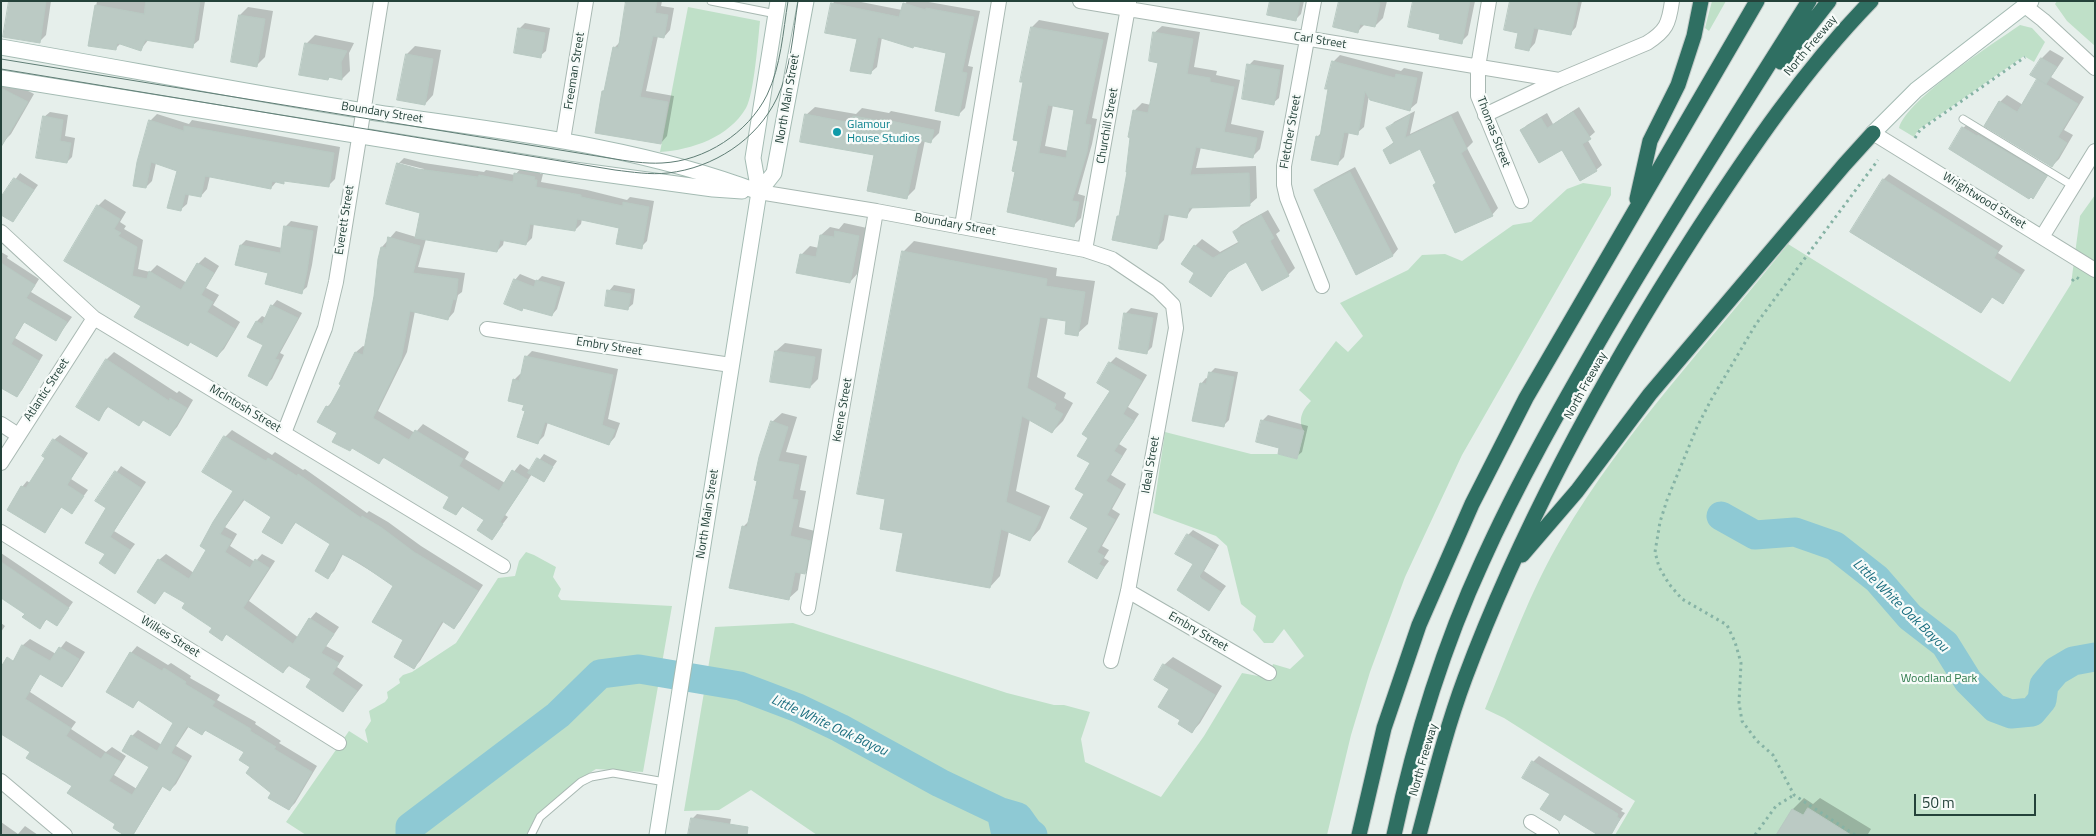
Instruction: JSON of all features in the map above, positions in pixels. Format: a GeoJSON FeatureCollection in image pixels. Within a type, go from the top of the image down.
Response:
{"type":"FeatureCollection","features":[{"type":"Feature","properties":{"kind":"highway"},"geometry":{"type":"LineString","coordinates":[[1634,213],[1650,141],[1678,85],[1694,36],[1701,1]]}},
{"type":"Feature","properties":{"kind":"highway"},"geometry":{"type":"LineString","coordinates":[[1359,835],[1384,728],[1419,625],[1447,557],[1526,398],[1757,1]]}},
{"type":"Feature","properties":{"kind":"highway"},"geometry":{"type":"LineString","coordinates":[[1687,193],[1809,1]]}},
{"type":"Feature","properties":{"kind":"highway"},"geometry":{"type":"LineString","coordinates":[[1687,193],[1752,101],[1829,1]]}},
{"type":"Feature","properties":{"kind":"highway","name":"North Freeway"},"geometry":{"type":"LineString","coordinates":[[1419,835],[1448,731],[1465,680],[1511,568],[1564,457],[1608,376],[1679,259],[1775,114],[1832,44],[1871,1]]}},
{"type":"Feature","properties":{"kind":"highway"},"geometry":{"type":"LineString","coordinates":[[1511,568],[1577,491],[1650,394],[1873,133]]}},
{"type":"Feature","properties":{"kind":"highway","name":"North Freeway"},"geometry":{"type":"LineString","coordinates":[[1394,835],[1403,791],[1421,726],[1444,658],[1481,563],[1522,478],[1687,193]]}},
{"type":"Feature","properties":{"kind":"main road","name":"North Main Street"},"geometry":{"type":"LineString","coordinates":[[758,192],[774,173],[806,1]]}},
{"type":"Feature","properties":{"kind":"main road"},"geometry":{"type":"LineString","coordinates":[[1873,133],[1916,90],[2028,4]]}},
{"type":"Feature","properties":{"kind":"main road","name":"North Main Street"},"geometry":{"type":"LineString","coordinates":[[657,835],[758,192],[753,158],[777,8]]}},
{"type":"Feature","properties":{"kind":"main road","name":"Boundary Street"},"geometry":{"type":"LineString","coordinates":[[1,47],[363,110],[563,140],[717,176],[758,192]]}},
{"type":"Feature","properties":{"kind":"main road","name":"Boundary Street"},"geometry":{"type":"LineString","coordinates":[[1,78],[560,168],[713,189],[758,192]]}},
{"type":"Feature","properties":{"kind":"street","name":"Everett Street"},"geometry":{"type":"LineString","coordinates":[[284,433],[325,328],[336,282],[381,1]]}},
{"type":"Feature","properties":{"kind":"street","name":"Freeman Street"},"geometry":{"type":"LineString","coordinates":[[563,140],[586,1]]}},
{"type":"Feature","properties":{"kind":"street"},"geometry":{"type":"LineString","coordinates":[[962,226],[998,1]]}},
{"type":"Feature","properties":{"kind":"street","name":"Carl Street"},"geometry":{"type":"LineString","coordinates":[[1080,1],[1128,6],[1308,39],[1559,80]]}},
{"type":"Feature","properties":{"kind":"street","name":"Fletcher Street"},"geometry":{"type":"LineString","coordinates":[[1314,1],[1284,166],[1284,185],[1322,286]]}},
{"type":"Feature","properties":{"kind":"street","name":"Thomas Street"},"geometry":{"type":"LineString","coordinates":[[1489,1],[1478,67],[1478,96],[1521,201]]}},
{"type":"Feature","properties":{"kind":"street"},"geometry":{"type":"LineString","coordinates":[[1485,115],[1559,80],[1647,43],[1660,35],[1667,25],[1672,1]]}},
{"type":"Feature","properties":{"kind":"street"},"geometry":{"type":"LineString","coordinates":[[2028,4],[2095,68]]}},
{"type":"Feature","properties":{"kind":"street","name":"Churchill Street"},"geometry":{"type":"LineString","coordinates":[[1086,250],[1128,6]]}},
{"type":"Feature","properties":{"kind":"street","name":"Wrightwood Street"},"geometry":{"type":"LineString","coordinates":[[1873,133],[2095,270]]}},
{"type":"Feature","properties":{"kind":"street"},"geometry":{"type":"LineString","coordinates":[[2042,237],[2095,151]]}},
{"type":"Feature","properties":{"kind":"street","name":"Boundary Street"},"geometry":{"type":"LineString","coordinates":[[758,192],[962,226],[1086,250],[1112,259],[1144,280]]}},
{"type":"Feature","properties":{"kind":"street","name":"Keene Street"},"geometry":{"type":"LineString","coordinates":[[808,608],[876,211]]}},
{"type":"Feature","properties":{"kind":"street","name":"McIntosh Street"},"geometry":{"type":"LineString","coordinates":[[1,232],[94,318],[504,566]]}},
{"type":"Feature","properties":{"kind":"street","name":"Ideal Street"},"geometry":{"type":"LineString","coordinates":[[1111,661],[1128,591],[1176,321],[1173,305],[1167,297],[1144,280]]}},
{"type":"Feature","properties":{"kind":"street","name":"Atlantic Street"},"geometry":{"type":"LineString","coordinates":[[1,463],[94,318]]}},
{"type":"Feature","properties":{"kind":"street","name":"Embry Street"},"geometry":{"type":"LineString","coordinates":[[487,329],[731,365]]}},
{"type":"Feature","properties":{"kind":"street"},"geometry":{"type":"LineString","coordinates":[[1,424],[18,435]]}},
{"type":"Feature","properties":{"kind":"street","name":"Wilkes Street"},"geometry":{"type":"LineString","coordinates":[[1,532],[339,743]]}},
{"type":"Feature","properties":{"kind":"street","name":"Embry Street"},"geometry":{"type":"LineString","coordinates":[[1128,591],[1269,674]]}},
{"type":"Feature","properties":{"kind":"street"},"geometry":{"type":"LineString","coordinates":[[1,781],[65,835]]}},
{"type":"Feature","properties":{"kind":"street"},"geometry":{"type":"LineString","coordinates":[[1531,822],[1552,835]]}},
{"type":"Feature","properties":{"kind":"lane"},"geometry":{"type":"LineString","coordinates":[[711,1],[777,8]]}},
{"type":"Feature","properties":{"kind":"lane"},"geometry":{"type":"LineString","coordinates":[[1963,119],[2073,186]]}},
{"type":"Feature","properties":{"kind":"lane"},"geometry":{"type":"LineString","coordinates":[[530,835],[540,817],[581,782],[590,777],[613,773],[665,782]]}},
{"type":"Feature","properties":{"kind":"path"},"geometry":{"type":"LineString","coordinates":[[1915,138],[1920,130],[2025,57]]}},
{"type":"Feature","properties":{"kind":"path"},"geometry":{"type":"LineString","coordinates":[[1855,835],[1794,795],[1773,755],[1757,741],[1742,721],[1739,703],[1741,664],[1735,642],[1727,625],[1682,600],[1669,584],[1659,567],[1655,552],[1660,522],[1667,500],[1711,400],[1756,324],[1878,160]]}},
{"type":"Feature","properties":{"kind":"path"},"geometry":{"type":"LineString","coordinates":[[2072,281],[2076,277],[2084,282]]}},
{"type":"Feature","properties":{"kind":"path"},"geometry":{"type":"LineString","coordinates":[[1754,835],[1776,806],[1794,795]]}},
{"type":"Feature","properties":{"kind":"green space"},"geometry":{"type":"Polygon","coordinates":[[[1712,1],[1726,1],[1709,31],[1705,28],[1712,1]]]}},
{"type":"Feature","properties":{"kind":"green space"},"geometry":{"type":"Polygon","coordinates":[[[2057,1],[2095,1],[2095,46],[2067,21],[2055,4],[2057,1]]]}},
{"type":"Feature","properties":{"kind":"green space"},"geometry":{"type":"Polygon","coordinates":[[[688,7],[760,21],[751,91],[746,108],[739,118],[720,134],[697,145],[660,152],[688,7]]]}},
{"type":"Feature","properties":{"kind":"green space"},"geometry":{"type":"Polygon","coordinates":[[[2020,25],[2032,28],[2045,42],[2034,62],[2024,56],[1918,130],[1914,137],[1899,128],[1905,116],[1934,87],[2020,25]]]}},
{"type":"Feature","properties":{"kind":"green space"},"geometry":{"type":"Polygon","coordinates":[[[1583,183],[1611,187],[1611,195],[1462,455],[1405,577],[1370,672],[1351,735],[1327,835],[817,835],[751,790],[719,810],[684,811],[715,627],[793,623],[1007,693],[1090,712],[1081,739],[1085,762],[1161,797],[1204,736],[1242,673],[1269,678],[1273,664],[1290,669],[1304,656],[1284,629],[1273,643],[1264,643],[1253,630],[1256,616],[1241,604],[1227,546],[1216,536],[1153,513],[1165,432],[1251,454],[1278,454],[1297,459],[1304,431],[1301,419],[1311,401],[1299,390],[1336,341],[1348,352],[1363,336],[1340,303],[1408,270],[1422,255],[1445,254],[1462,261],[1513,225],[1531,222],[1567,189],[1583,183]]]}},
{"type":"Feature","properties":{"kind":"green space","name":"Woodland Park"},"geometry":{"type":"Polygon","coordinates":[[[2095,195],[2095,835],[1615,835],[1635,801],[1504,718],[1485,709],[1520,622],[1550,558],[1613,460],[1670,387],[1788,244],[2010,382],[2071,284],[2080,216],[2095,195]]]}},
{"type":"Feature","properties":{"kind":"green space"},"geometry":{"type":"Polygon","coordinates":[[[526,552],[556,567],[553,577],[561,589],[558,596],[561,600],[672,606],[643,772],[596,769],[577,781],[543,809],[535,818],[526,835],[306,835],[286,822],[349,731],[368,743],[365,730],[371,721],[369,711],[385,702],[388,698],[387,692],[400,683],[399,679],[403,675],[412,672],[456,643],[498,578],[515,576],[519,561],[526,552]]]}},
{"type":"Feature","properties":{"kind":"building"},"geometry":{"type":"Polygon","coordinates":[[[9,1],[46,1],[40,43],[3,37],[9,1]]]}},
{"type":"Feature","properties":{"kind":"building"},"geometry":{"type":"Polygon","coordinates":[[[146,1],[200,1],[193,48],[145,40],[141,51],[117,43],[116,50],[88,46],[95,5],[144,14],[146,1]]]}},
{"type":"Feature","properties":{"kind":"building"},"geometry":{"type":"Polygon","coordinates":[[[626,1],[657,1],[655,13],[668,15],[664,38],[653,36],[640,97],[668,102],[661,144],[595,133],[602,91],[604,91],[613,47],[618,48],[626,1]]]}},
{"type":"Feature","properties":{"kind":"building"},"geometry":{"type":"Polygon","coordinates":[[[1270,1],[1300,1],[1296,21],[1267,15],[1270,1]]]}},
{"type":"Feature","properties":{"kind":"building"},"geometry":{"type":"Polygon","coordinates":[[[1339,1],[1370,1],[1380,3],[1375,27],[1360,24],[1358,33],[1333,27],[1339,1]]]}},
{"type":"Feature","properties":{"kind":"building"},"geometry":{"type":"Polygon","coordinates":[[[1413,1],[1470,1],[1462,44],[1439,39],[1440,34],[1408,27],[1413,1]]]}},
{"type":"Feature","properties":{"kind":"building"},"geometry":{"type":"Polygon","coordinates":[[[1510,1],[1578,1],[1571,35],[1534,28],[1529,51],[1515,48],[1518,33],[1504,30],[1510,1]]]}},
{"type":"Feature","properties":{"kind":"building"},"geometry":{"type":"Polygon","coordinates":[[[831,3],[899,17],[903,3],[926,10],[926,8],[974,17],[962,72],[967,73],[959,116],[935,111],[946,53],[914,46],[913,48],[878,37],[871,74],[850,71],[857,39],[825,33],[831,3]]]}},
{"type":"Feature","properties":{"kind":"building"},"geometry":{"type":"Polygon","coordinates":[[[239,15],[265,19],[257,67],[231,62],[239,15]]]}},
{"type":"Feature","properties":{"kind":"building"},"geometry":{"type":"Polygon","coordinates":[[[1031,27],[1103,40],[1085,124],[1091,125],[1087,152],[1072,201],[1079,202],[1074,227],[1007,212],[1015,172],[1012,171],[1018,141],[1013,140],[1023,82],[1020,82],[1031,27]],[[1048,105],[1039,153],[1066,158],[1074,110],[1048,105]]]}},
{"type":"Feature","properties":{"kind":"building"},"geometry":{"type":"Polygon","coordinates":[[[518,28],[545,33],[541,58],[514,53],[518,28]]]}},
{"type":"Feature","properties":{"kind":"building"},"geometry":{"type":"Polygon","coordinates":[[[1153,32],[1193,39],[1187,74],[1210,78],[1210,82],[1234,87],[1224,132],[1257,138],[1253,158],[1196,147],[1190,175],[1249,173],[1250,206],[1189,208],[1187,218],[1164,214],[1157,249],[1112,240],[1117,216],[1119,216],[1127,172],[1130,138],[1128,137],[1133,110],[1148,113],[1158,63],[1149,61],[1153,32]]]}},
{"type":"Feature","properties":{"kind":"building"},"geometry":{"type":"Polygon","coordinates":[[[305,43],[347,51],[341,62],[342,80],[329,77],[328,80],[299,75],[305,43]]]}},
{"type":"Feature","properties":{"kind":"building"},"geometry":{"type":"Polygon","coordinates":[[[406,54],[433,59],[425,105],[397,100],[406,54]]]}},
{"type":"Feature","properties":{"kind":"building"},"geometry":{"type":"Polygon","coordinates":[[[2041,58],[2057,67],[2046,84],[2030,75],[2041,58]]]}},
{"type":"Feature","properties":{"kind":"building"},"geometry":{"type":"Polygon","coordinates":[[[1332,61],[1395,78],[1396,74],[1417,78],[1410,111],[1370,100],[1365,91],[1358,135],[1344,132],[1338,165],[1311,160],[1316,136],[1320,137],[1328,89],[1325,89],[1332,61]]]}},
{"type":"Feature","properties":{"kind":"building"},"geometry":{"type":"Polygon","coordinates":[[[1247,64],[1280,70],[1274,105],[1242,99],[1247,64]]]}},
{"type":"Feature","properties":{"kind":"building"},"geometry":{"type":"Polygon","coordinates":[[[2037,79],[2078,104],[2058,137],[2067,143],[2052,167],[1984,126],[1999,101],[2017,112],[2037,79]]]}},
{"type":"Feature","properties":{"kind":"building"},"geometry":{"type":"Polygon","coordinates":[[[1,88],[28,102],[1,147],[1,88]]]}},
{"type":"Feature","properties":{"kind":"building"},"geometry":{"type":"Polygon","coordinates":[[[1573,112],[1591,139],[1582,144],[1597,171],[1580,181],[1562,150],[1539,163],[1520,130],[1541,118],[1547,128],[1573,112]]]}},
{"type":"Feature","properties":{"kind":"building"},"geometry":{"type":"Polygon","coordinates":[[[805,114],[851,123],[853,116],[881,121],[881,119],[934,130],[931,143],[919,140],[907,199],[867,191],[874,155],[800,142],[805,114]]]}},
{"type":"Feature","properties":{"kind":"building"},"geometry":{"type":"Polygon","coordinates":[[[1410,115],[1405,138],[1451,116],[1467,149],[1461,153],[1493,216],[1455,233],[1433,185],[1436,183],[1420,149],[1390,164],[1383,150],[1394,143],[1386,128],[1410,115]]]}},
{"type":"Feature","properties":{"kind":"building"},"geometry":{"type":"Polygon","coordinates":[[[43,116],[63,120],[60,141],[71,143],[67,163],[36,158],[43,116]]]}},
{"type":"Feature","properties":{"kind":"building"},"geometry":{"type":"Polygon","coordinates":[[[149,120],[184,131],[184,126],[334,153],[329,187],[284,181],[284,184],[272,181],[271,189],[205,176],[201,197],[185,194],[181,211],[167,208],[177,171],[151,162],[146,188],[133,186],[137,162],[149,120]]]}},
{"type":"Feature","properties":{"kind":"building"},"geometry":{"type":"Polygon","coordinates":[[[1962,127],[2047,176],[2033,199],[2031,197],[2029,199],[1949,149],[1962,127]]]}},
{"type":"Feature","properties":{"kind":"building"},"geometry":{"type":"Polygon","coordinates":[[[397,163],[418,169],[478,177],[479,175],[513,182],[514,173],[535,177],[534,180],[537,180],[536,187],[581,195],[581,197],[623,206],[623,202],[649,207],[642,249],[616,244],[619,228],[577,219],[575,231],[530,224],[526,245],[500,240],[497,252],[415,238],[420,213],[386,204],[397,163]]]}},
{"type":"Feature","properties":{"kind":"building"},"geometry":{"type":"Polygon","coordinates":[[[1350,172],[1393,256],[1356,275],[1314,190],[1350,172]]]}},
{"type":"Feature","properties":{"kind":"building"},"geometry":{"type":"Polygon","coordinates":[[[14,178],[34,190],[13,222],[1,215],[1,197],[14,178]]]}},
{"type":"Feature","properties":{"kind":"building"},"geometry":{"type":"Polygon","coordinates":[[[1883,179],[1998,251],[1994,258],[2021,275],[2003,304],[1992,297],[1981,313],[1850,232],[1883,179]]]}},
{"type":"Feature","properties":{"kind":"building"},"geometry":{"type":"Polygon","coordinates":[[[97,205],[120,219],[114,229],[121,233],[118,236],[137,247],[132,276],[147,279],[149,271],[181,290],[197,263],[214,273],[201,295],[213,302],[207,312],[235,329],[217,357],[190,342],[188,346],[134,317],[141,306],[64,261],[97,205]]]}},
{"type":"Feature","properties":{"kind":"building"},"geometry":{"type":"Polygon","coordinates":[[[1261,215],[1274,238],[1270,241],[1289,276],[1262,291],[1246,262],[1228,272],[1211,297],[1189,282],[1194,273],[1181,264],[1194,245],[1213,258],[1239,243],[1233,232],[1261,215]]]}},
{"type":"Feature","properties":{"kind":"building"},"geometry":{"type":"Polygon","coordinates":[[[284,226],[313,231],[302,294],[265,284],[268,273],[235,265],[240,245],[280,253],[284,226]]]}},
{"type":"Feature","properties":{"kind":"building"},"geometry":{"type":"Polygon","coordinates":[[[835,231],[859,236],[850,283],[796,273],[800,254],[816,257],[820,235],[834,237],[835,231]]]}},
{"type":"Feature","properties":{"kind":"building"},"geometry":{"type":"Polygon","coordinates":[[[388,237],[420,246],[413,273],[458,279],[456,300],[453,299],[448,320],[410,311],[401,360],[373,418],[409,440],[415,430],[463,459],[459,466],[499,491],[512,470],[528,480],[500,522],[503,524],[492,540],[477,530],[484,520],[462,506],[456,515],[443,508],[449,497],[383,457],[379,464],[352,448],[350,451],[332,442],[337,433],[317,422],[326,406],[329,407],[341,385],[339,384],[355,352],[363,355],[374,296],[378,259],[381,247],[386,248],[388,237]]]}},
{"type":"Feature","properties":{"kind":"building"},"geometry":{"type":"Polygon","coordinates":[[[902,251],[1047,279],[1046,286],[1085,292],[1078,336],[1065,334],[1066,321],[1040,317],[1027,388],[1056,404],[1054,409],[1063,414],[1052,433],[1022,416],[1006,502],[1041,517],[1030,541],[1001,529],[990,588],[896,571],[903,533],[880,529],[885,499],[857,494],[902,251]]]}},
{"type":"Feature","properties":{"kind":"building"},"geometry":{"type":"Polygon","coordinates":[[[1,263],[35,285],[26,298],[67,322],[56,341],[24,322],[11,344],[39,361],[17,397],[1,388],[1,263]]]}},
{"type":"Feature","properties":{"kind":"building"},"geometry":{"type":"Polygon","coordinates":[[[514,279],[534,287],[536,280],[560,287],[552,316],[523,308],[522,311],[504,304],[514,279]]]}},
{"type":"Feature","properties":{"kind":"building"},"geometry":{"type":"Polygon","coordinates":[[[607,290],[631,294],[628,310],[605,306],[607,290]]]}},
{"type":"Feature","properties":{"kind":"building"},"geometry":{"type":"Polygon","coordinates":[[[271,305],[298,318],[275,359],[279,360],[267,386],[248,376],[263,345],[247,337],[256,321],[262,324],[271,305]]]}},
{"type":"Feature","properties":{"kind":"building"},"geometry":{"type":"Polygon","coordinates":[[[1124,313],[1153,318],[1147,354],[1119,349],[1124,313]]]}},
{"type":"Feature","properties":{"kind":"building"},"geometry":{"type":"Polygon","coordinates":[[[775,351],[815,357],[810,388],[770,382],[775,351]]]}},
{"type":"Feature","properties":{"kind":"building"},"geometry":{"type":"Polygon","coordinates":[[[525,356],[613,375],[602,425],[615,430],[609,445],[545,422],[538,444],[517,437],[525,411],[522,410],[524,405],[508,401],[513,379],[519,381],[525,356]]]}},
{"type":"Feature","properties":{"kind":"building"},"geometry":{"type":"Polygon","coordinates":[[[106,359],[169,401],[170,398],[187,408],[170,436],[143,420],[139,426],[107,406],[99,421],[76,407],[106,359]]]}},
{"type":"Feature","properties":{"kind":"building"},"geometry":{"type":"Polygon","coordinates":[[[1109,362],[1142,381],[1123,414],[1134,421],[1114,451],[1122,456],[1106,481],[1121,490],[1107,515],[1115,520],[1097,552],[1104,556],[1099,564],[1104,567],[1097,579],[1068,562],[1088,528],[1070,518],[1084,494],[1075,489],[1090,463],[1077,456],[1088,438],[1082,434],[1110,391],[1097,383],[1109,362]]]}},
{"type":"Feature","properties":{"kind":"building"},"geometry":{"type":"Polygon","coordinates":[[[1209,372],[1234,377],[1224,427],[1192,421],[1200,383],[1206,384],[1209,372]]]}},
{"type":"Feature","properties":{"kind":"building"},"geometry":{"type":"Polygon","coordinates":[[[1261,420],[1304,431],[1297,459],[1278,454],[1279,448],[1256,442],[1261,420]]]}},
{"type":"Feature","properties":{"kind":"building"},"geometry":{"type":"Polygon","coordinates":[[[771,421],[788,427],[778,461],[799,465],[792,499],[798,500],[790,536],[811,541],[805,574],[795,572],[789,600],[729,588],[742,526],[747,527],[757,481],[754,480],[759,457],[771,421]]]}},
{"type":"Feature","properties":{"kind":"building"},"geometry":{"type":"Polygon","coordinates":[[[224,436],[266,461],[268,458],[297,476],[298,474],[361,518],[362,516],[382,528],[414,552],[478,591],[454,629],[442,621],[414,669],[394,657],[403,640],[372,622],[393,586],[361,564],[342,554],[328,579],[315,571],[330,544],[295,522],[282,544],[262,532],[271,517],[243,499],[220,534],[232,540],[225,552],[250,568],[255,559],[269,568],[243,608],[293,644],[309,618],[334,634],[321,653],[339,663],[332,674],[357,691],[343,712],[306,687],[311,679],[288,665],[283,673],[226,634],[222,641],[209,632],[212,628],[182,608],[185,603],[164,591],[155,604],[137,592],[158,559],[189,579],[206,550],[200,546],[233,491],[202,472],[224,436]]]}},
{"type":"Feature","properties":{"kind":"building"},"geometry":{"type":"Polygon","coordinates":[[[53,439],[83,459],[67,485],[84,496],[72,514],[61,507],[45,533],[7,510],[21,486],[26,488],[45,458],[42,456],[53,439]]]}},
{"type":"Feature","properties":{"kind":"building"},"geometry":{"type":"Polygon","coordinates":[[[537,458],[553,467],[544,482],[528,473],[537,458]]]}},
{"type":"Feature","properties":{"kind":"building"},"geometry":{"type":"Polygon","coordinates":[[[115,471],[141,488],[110,537],[130,550],[115,574],[99,563],[105,554],[85,543],[106,508],[95,501],[115,471]]]}},
{"type":"Feature","properties":{"kind":"building"},"geometry":{"type":"Polygon","coordinates":[[[1187,534],[1215,551],[1199,577],[1221,592],[1209,611],[1177,590],[1193,564],[1175,554],[1187,534]]]}},
{"type":"Feature","properties":{"kind":"building"},"geometry":{"type":"Polygon","coordinates":[[[1,562],[69,608],[57,626],[46,619],[40,629],[22,617],[25,614],[1,598],[1,562]]]}},
{"type":"Feature","properties":{"kind":"building"},"geometry":{"type":"Polygon","coordinates":[[[22,645],[50,661],[59,647],[79,659],[62,687],[40,674],[25,699],[71,728],[66,736],[101,759],[105,753],[121,762],[109,781],[132,795],[149,767],[122,751],[131,735],[157,751],[173,723],[138,700],[133,708],[106,692],[130,652],[162,671],[164,668],[186,682],[185,684],[215,702],[212,706],[251,729],[250,731],[276,747],[274,749],[312,772],[289,810],[268,798],[271,793],[246,773],[250,767],[239,760],[244,752],[205,730],[202,735],[187,726],[171,753],[187,762],[170,791],[162,786],[133,835],[124,835],[113,828],[115,824],[67,793],[72,786],[26,758],[30,752],[1,734],[1,667],[7,657],[13,661],[22,645]]]}},
{"type":"Feature","properties":{"kind":"building"},"geometry":{"type":"Polygon","coordinates":[[[1163,664],[1215,695],[1192,733],[1178,724],[1180,720],[1158,707],[1169,689],[1154,680],[1163,664]]]}},
{"type":"Feature","properties":{"kind":"building"},"geometry":{"type":"Polygon","coordinates":[[[1532,761],[1618,814],[1617,817],[1620,819],[1611,835],[1598,835],[1564,814],[1560,821],[1540,809],[1550,794],[1522,778],[1532,761]]]}},
{"type":"Feature","properties":{"kind":"building"},"geometry":{"type":"Polygon","coordinates":[[[1808,808],[1851,835],[1776,835],[1792,809],[1803,815],[1808,808]]]}},
{"type":"Feature","properties":{"kind":"building"},"geometry":{"type":"Polygon","coordinates":[[[691,818],[748,827],[747,835],[688,835],[691,818]]]}},
{"type":"Feature","properties":{"kind":"waterway","name":"Little White Oak Bayou"},"geometry":{"type":"LineString","coordinates":[[1721,516],[1755,535],[1795,532],[1835,546],[1877,579],[1910,617],[1945,644],[1968,681],[1995,708],[2011,714],[2032,712],[2042,700],[2044,685],[2056,671],[2073,661],[2095,657]]}},
{"type":"Feature","properties":{"kind":"waterway","name":"Little White Oak Bayou"},"geometry":{"type":"LineString","coordinates":[[410,835],[410,827],[558,715],[600,674],[639,669],[740,686],[798,708],[840,728],[940,783],[1001,812],[1006,835]]}},
{"type":"Feature","properties":{"kind":"waterway","name":"Little White Oak Bayou"},"geometry":{"type":"LineString","coordinates":[[1001,812],[1018,817],[1033,835]]}},
{"type":"Feature","properties":{"kind":"tram line"},"geometry":{"type":"LineString","coordinates":[[1,59],[622,160],[662,163],[694,157],[724,143],[737,133],[759,109],[772,84],[781,49],[788,1]]}},
{"type":"Feature","properties":{"kind":"tram line"},"geometry":{"type":"LineString","coordinates":[[1,69],[615,170],[668,173],[685,170],[717,158],[746,139],[758,127],[782,87],[791,51],[798,1]]}},
{"type":"Feature","properties":{"kind":"place","name":"Glamour House Studios"},"geometry":{"type":"Point","coordinates":[837,132]}}]}
